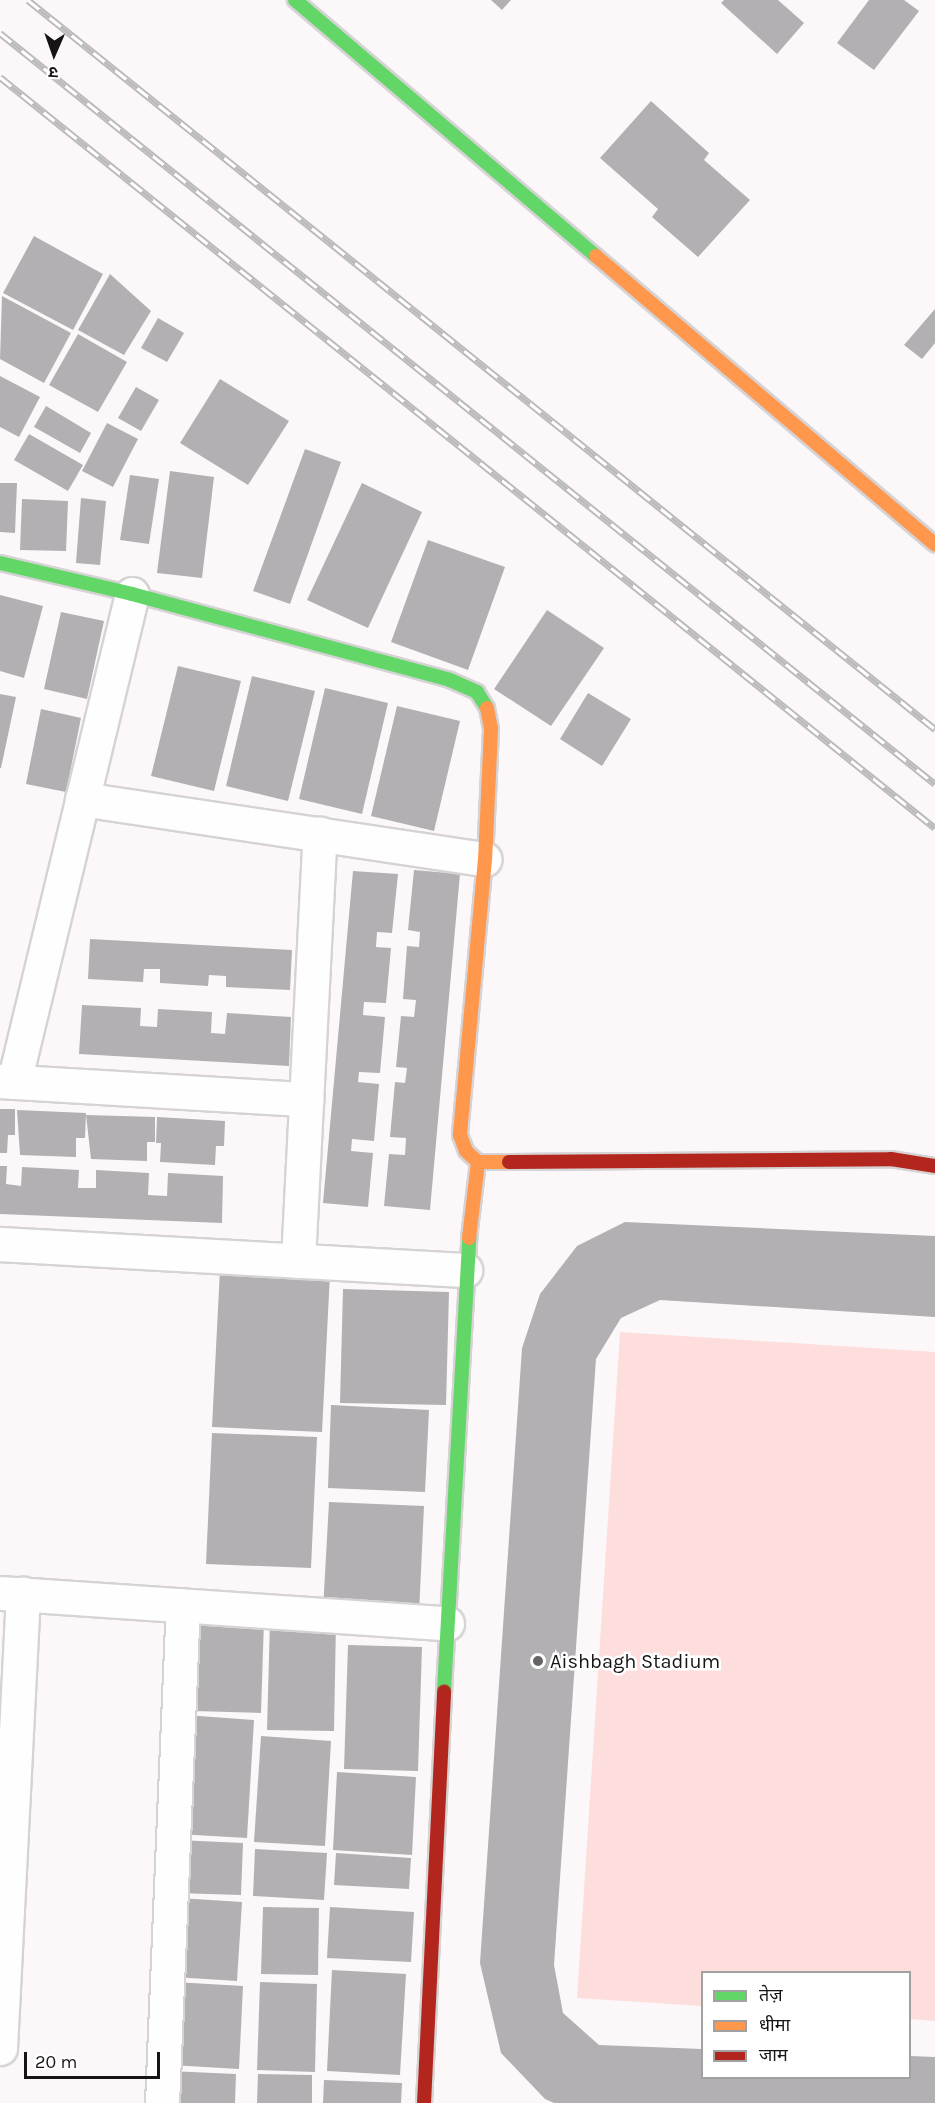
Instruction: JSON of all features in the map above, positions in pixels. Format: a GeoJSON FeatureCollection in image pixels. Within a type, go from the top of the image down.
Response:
{"type":"FeatureCollection","features":[{"type":"Feature","properties":{"kind":"street"},"geometry":{"type":"LineString","coordinates":[[295,0],[935,545]]}},
{"type":"Feature","properties":{"kind":"street"},"geometry":{"type":"LineString","coordinates":[[0,563],[132,594],[450,680],[477,692],[486,703],[490,729],[485,859],[460,1135],[466,1151],[478,1162],[891,1159],[935,1166]]}},
{"type":"Feature","properties":{"kind":"street"},"geometry":{"type":"LineString","coordinates":[[132,594],[82,800],[7,1082],[306,1099]]}},
{"type":"Feature","properties":{"kind":"street"},"geometry":{"type":"LineString","coordinates":[[82,800],[485,859]]}},
{"type":"Feature","properties":{"kind":"street"},"geometry":{"type":"LineString","coordinates":[[298,1261],[320,834]]}},
{"type":"Feature","properties":{"kind":"street"},"geometry":{"type":"LineString","coordinates":[[424,2103],[465,1270],[478,1162]]}},
{"type":"Feature","properties":{"kind":"street"},"geometry":{"type":"LineString","coordinates":[[0,1244],[465,1270]]}},
{"type":"Feature","properties":{"kind":"street"},"geometry":{"type":"LineString","coordinates":[[0,2048],[11,1593],[447,1623]]}},
{"type":"Feature","properties":{"kind":"street"},"geometry":{"type":"LineString","coordinates":[[162,2103],[183,1605]]}},
{"type":"Feature","properties":{"kind":"shaded area"},"geometry":{"type":"Polygon","coordinates":[[[620,1332],[935,1352],[935,2021],[911,2019],[911,1971],[701,1971],[701,2006],[577,1998],[620,1332]]]}},
{"type":"Feature","properties":{"kind":"building"},"geometry":{"type":"Polygon","coordinates":[[[491,0],[511,0],[502,10],[491,0]]]}},
{"type":"Feature","properties":{"kind":"building"},"geometry":{"type":"Polygon","coordinates":[[[724,0],[778,0],[804,23],[777,54],[721,3],[724,0]]]}},
{"type":"Feature","properties":{"kind":"building"},"geometry":{"type":"Polygon","coordinates":[[[869,0],[904,0],[919,11],[874,70],[837,43],[869,0]]]}},
{"type":"Feature","properties":{"kind":"building"},"geometry":{"type":"Polygon","coordinates":[[[651,101],[709,153],[704,160],[750,200],[698,257],[652,217],[658,209],[600,158],[651,101]]]}},
{"type":"Feature","properties":{"kind":"building"},"geometry":{"type":"Polygon","coordinates":[[[34,236],[103,274],[73,330],[3,293],[34,236]]]}},
{"type":"Feature","properties":{"kind":"building"},"geometry":{"type":"Polygon","coordinates":[[[110,274],[151,311],[124,355],[78,330],[110,274]]]}},
{"type":"Feature","properties":{"kind":"building"},"geometry":{"type":"Polygon","coordinates":[[[2,296],[71,333],[44,383],[0,359],[2,296]]]}},
{"type":"Feature","properties":{"kind":"building"},"geometry":{"type":"Polygon","coordinates":[[[935,309],[935,343],[922,359],[904,345],[935,309]]]}},
{"type":"Feature","properties":{"kind":"building"},"geometry":{"type":"Polygon","coordinates":[[[158,318],[184,333],[167,362],[141,348],[158,318]]]}},
{"type":"Feature","properties":{"kind":"building"},"geometry":{"type":"Polygon","coordinates":[[[78,334],[127,362],[98,412],[49,385],[78,334]]]}},
{"type":"Feature","properties":{"kind":"building"},"geometry":{"type":"Polygon","coordinates":[[[0,376],[40,397],[19,437],[0,427],[0,376]]]}},
{"type":"Feature","properties":{"kind":"building"},"geometry":{"type":"Polygon","coordinates":[[[220,379],[289,421],[248,485],[180,443],[220,379]]]}},
{"type":"Feature","properties":{"kind":"building"},"geometry":{"type":"Polygon","coordinates":[[[136,387],[159,400],[141,431],[118,418],[136,387]]]}},
{"type":"Feature","properties":{"kind":"building"},"geometry":{"type":"Polygon","coordinates":[[[46,406],[91,433],[80,453],[34,427],[46,406]]]}},
{"type":"Feature","properties":{"kind":"building"},"geometry":{"type":"Polygon","coordinates":[[[107,423],[138,439],[113,487],[82,471],[107,423]]]}},
{"type":"Feature","properties":{"kind":"building"},"geometry":{"type":"Polygon","coordinates":[[[29,434],[83,465],[68,491],[14,460],[29,434]]]}},
{"type":"Feature","properties":{"kind":"building"},"geometry":{"type":"Polygon","coordinates":[[[305,449],[341,462],[290,604],[253,591],[305,449]]]}},
{"type":"Feature","properties":{"kind":"building"},"geometry":{"type":"Polygon","coordinates":[[[170,471],[214,477],[202,578],[157,573],[170,471]]]}},
{"type":"Feature","properties":{"kind":"building"},"geometry":{"type":"Polygon","coordinates":[[[130,475],[159,479],[149,544],[120,540],[130,475]]]}},
{"type":"Feature","properties":{"kind":"building"},"geometry":{"type":"Polygon","coordinates":[[[0,483],[17,483],[15,533],[0,532],[0,483]]]}},
{"type":"Feature","properties":{"kind":"building"},"geometry":{"type":"Polygon","coordinates":[[[362,483],[422,512],[368,628],[307,600],[362,483]]]}},
{"type":"Feature","properties":{"kind":"building"},"geometry":{"type":"Polygon","coordinates":[[[81,498],[106,501],[100,565],[76,563],[81,498]]]}},
{"type":"Feature","properties":{"kind":"building"},"geometry":{"type":"Polygon","coordinates":[[[22,499],[68,501],[66,551],[20,550],[22,499]]]}},
{"type":"Feature","properties":{"kind":"building"},"geometry":{"type":"Polygon","coordinates":[[[428,540],[505,567],[468,670],[391,642],[428,540]]]}},
{"type":"Feature","properties":{"kind":"building"},"geometry":{"type":"Polygon","coordinates":[[[0,595],[43,606],[24,678],[0,671],[0,595]]]}},
{"type":"Feature","properties":{"kind":"building"},"geometry":{"type":"Polygon","coordinates":[[[547,610],[604,648],[551,726],[494,689],[547,610]]]}},
{"type":"Feature","properties":{"kind":"building"},"geometry":{"type":"Polygon","coordinates":[[[61,612],[104,621],[87,699],[44,689],[61,612]]]}},
{"type":"Feature","properties":{"kind":"building"},"geometry":{"type":"Polygon","coordinates":[[[178,666],[241,681],[214,791],[151,776],[178,666]]]}},
{"type":"Feature","properties":{"kind":"building"},"geometry":{"type":"Polygon","coordinates":[[[252,676],[315,691],[288,801],[226,786],[252,676]]]}},
{"type":"Feature","properties":{"kind":"building"},"geometry":{"type":"Polygon","coordinates":[[[325,688],[388,703],[362,814],[299,799],[325,688]]]}},
{"type":"Feature","properties":{"kind":"building"},"geometry":{"type":"Polygon","coordinates":[[[588,693],[631,719],[602,766],[560,739],[588,693]]]}},
{"type":"Feature","properties":{"kind":"building"},"geometry":{"type":"Polygon","coordinates":[[[0,694],[16,697],[1,768],[0,768],[0,694]]]}},
{"type":"Feature","properties":{"kind":"building"},"geometry":{"type":"Polygon","coordinates":[[[397,706],[460,721],[434,831],[371,816],[397,706]]]}},
{"type":"Feature","properties":{"kind":"building"},"geometry":{"type":"Polygon","coordinates":[[[41,709],[81,718],[66,792],[26,784],[41,709]]]}},
{"type":"Feature","properties":{"kind":"building"},"geometry":{"type":"Polygon","coordinates":[[[414,870],[460,874],[430,1210],[384,1206],[389,1154],[405,1155],[406,1138],[390,1137],[395,1082],[405,1083],[407,1068],[396,1067],[401,1016],[414,1017],[416,1000],[403,999],[407,946],[419,947],[420,932],[408,930],[414,870]]]}},
{"type":"Feature","properties":{"kind":"building"},"geometry":{"type":"Polygon","coordinates":[[[353,871],[398,874],[392,933],[377,932],[376,947],[391,948],[386,1003],[364,1002],[363,1015],[385,1017],[380,1073],[359,1072],[358,1082],[379,1084],[374,1141],[352,1139],[351,1151],[373,1153],[368,1207],[323,1203],[353,871]]]}},
{"type":"Feature","properties":{"kind":"building"},"geometry":{"type":"Polygon","coordinates":[[[90,939],[292,950],[290,990],[226,987],[226,976],[209,975],[208,986],[160,983],[160,969],[144,969],[143,982],[88,979],[90,939]]]}},
{"type":"Feature","properties":{"kind":"building"},"geometry":{"type":"Polygon","coordinates":[[[82,1005],[141,1008],[140,1026],[157,1027],[158,1009],[212,1012],[211,1033],[225,1034],[227,1013],[291,1017],[289,1066],[79,1054],[82,1005]]]}},
{"type":"Feature","properties":{"kind":"building"},"geometry":{"type":"Polygon","coordinates":[[[0,1109],[15,1109],[15,1135],[8,1135],[7,1153],[0,1153],[0,1109]]]}},
{"type":"Feature","properties":{"kind":"building"},"geometry":{"type":"Polygon","coordinates":[[[17,1110],[86,1113],[85,1138],[76,1138],[76,1157],[20,1155],[17,1110]]]}},
{"type":"Feature","properties":{"kind":"building"},"geometry":{"type":"Polygon","coordinates":[[[86,1115],[155,1117],[155,1142],[147,1142],[147,1161],[91,1159],[86,1115]]]}},
{"type":"Feature","properties":{"kind":"building"},"geometry":{"type":"Polygon","coordinates":[[[157,1117],[225,1121],[224,1146],[216,1146],[215,1165],[160,1162],[161,1143],[156,1143],[157,1117]]]}},
{"type":"Feature","properties":{"kind":"building"},"geometry":{"type":"Polygon","coordinates":[[[0,1166],[7,1166],[6,1184],[21,1186],[22,1167],[79,1170],[78,1188],[96,1188],[96,1170],[149,1173],[148,1195],[167,1196],[168,1173],[223,1176],[222,1223],[0,1214],[0,1166]]]}},
{"type":"Feature","properties":{"kind":"building","name":"Aishbagh Stadium"},"geometry":{"type":"Polygon","coordinates":[[[625,1222],[935,1236],[935,1317],[660,1300],[621,1318],[596,1359],[554,1965],[563,2013],[599,2045],[701,2049],[701,2079],[911,2079],[911,2056],[935,2057],[935,2103],[554,2103],[545,2099],[501,2053],[480,1963],[522,1348],[540,1294],[577,1246],[625,1222]]]}},
{"type":"Feature","properties":{"kind":"building"},"geometry":{"type":"Polygon","coordinates":[[[220,1269],[330,1274],[322,1432],[212,1427],[220,1269]]]}},
{"type":"Feature","properties":{"kind":"building"},"geometry":{"type":"Polygon","coordinates":[[[343,1289],[449,1292],[446,1405],[340,1403],[343,1289]]]}},
{"type":"Feature","properties":{"kind":"building"},"geometry":{"type":"Polygon","coordinates":[[[331,1405],[429,1410],[425,1492],[328,1488],[331,1405]]]}},
{"type":"Feature","properties":{"kind":"building"},"geometry":{"type":"Polygon","coordinates":[[[212,1433],[317,1437],[311,1568],[206,1564],[212,1433]]]}},
{"type":"Feature","properties":{"kind":"building"},"geometry":{"type":"Polygon","coordinates":[[[329,1502],[424,1506],[419,1614],[323,1610],[329,1502]]]}},
{"type":"Feature","properties":{"kind":"building"},"geometry":{"type":"Polygon","coordinates":[[[196,1618],[264,1620],[261,1713],[193,1711],[196,1618]]]}},
{"type":"Feature","properties":{"kind":"building"},"geometry":{"type":"Polygon","coordinates":[[[270,1621],[336,1622],[334,1731],[267,1730],[270,1621]]]}},
{"type":"Feature","properties":{"kind":"building"},"geometry":{"type":"Polygon","coordinates":[[[348,1645],[422,1647],[418,1771],[344,1769],[348,1645]]]}},
{"type":"Feature","properties":{"kind":"building"},"geometry":{"type":"Polygon","coordinates":[[[185,1715],[254,1720],[247,1838],[177,1834],[185,1715]]]}},
{"type":"Feature","properties":{"kind":"building"},"geometry":{"type":"Polygon","coordinates":[[[261,1736],[331,1741],[325,1846],[254,1842],[261,1736]]]}},
{"type":"Feature","properties":{"kind":"building"},"geometry":{"type":"Polygon","coordinates":[[[337,1772],[416,1777],[412,1855],[333,1850],[337,1772]]]}},
{"type":"Feature","properties":{"kind":"building"},"geometry":{"type":"Polygon","coordinates":[[[178,1840],[243,1843],[241,1895],[176,1893],[178,1840]]]}},
{"type":"Feature","properties":{"kind":"building"},"geometry":{"type":"Polygon","coordinates":[[[255,1849],[327,1853],[324,1900],[253,1896],[255,1849]]]}},
{"type":"Feature","properties":{"kind":"building"},"geometry":{"type":"Polygon","coordinates":[[[336,1853],[411,1858],[409,1889],[334,1885],[336,1853]]]}},
{"type":"Feature","properties":{"kind":"building"},"geometry":{"type":"Polygon","coordinates":[[[179,1898],[242,1902],[237,1981],[174,1977],[179,1898]]]}},
{"type":"Feature","properties":{"kind":"building"},"geometry":{"type":"Polygon","coordinates":[[[263,1907],[319,1908],[318,1975],[261,1974],[263,1907]]]}},
{"type":"Feature","properties":{"kind":"building"},"geometry":{"type":"Polygon","coordinates":[[[330,1907],[414,1912],[411,1962],[327,1958],[330,1907]]]}},
{"type":"Feature","properties":{"kind":"building"},"geometry":{"type":"Polygon","coordinates":[[[332,1970],[406,1974],[400,2075],[327,2071],[332,1970]]]}},
{"type":"Feature","properties":{"kind":"building"},"geometry":{"type":"Polygon","coordinates":[[[174,1982],[243,1986],[239,2069],[170,2065],[174,1982]]]}},
{"type":"Feature","properties":{"kind":"building"},"geometry":{"type":"Polygon","coordinates":[[[260,1982],[317,1984],[315,2072],[257,2070],[260,1982]]]}},
{"type":"Feature","properties":{"kind":"building"},"geometry":{"type":"Polygon","coordinates":[[[169,2071],[236,2074],[235,2103],[168,2103],[169,2071]]]}},
{"type":"Feature","properties":{"kind":"building"},"geometry":{"type":"Polygon","coordinates":[[[258,2074],[312,2075],[312,2103],[257,2103],[258,2074]]]}},
{"type":"Feature","properties":{"kind":"building"},"geometry":{"type":"Polygon","coordinates":[[[324,2080],[402,2083],[401,2103],[323,2103],[324,2080]]]}},
{"type":"Feature","properties":{"kind":"railway"},"geometry":{"type":"LineString","coordinates":[[28,0],[935,729]]}},
{"type":"Feature","properties":{"kind":"railway"},"geometry":{"type":"LineString","coordinates":[[0,33],[935,784]]}},
{"type":"Feature","properties":{"kind":"railway"},"geometry":{"type":"LineString","coordinates":[[0,77],[935,828]]}},
{"type":"Feature","properties":{"kind":"traffic: fast"},"geometry":{"type":"LineString","coordinates":[[295,0],[596,256]]}},
{"type":"Feature","properties":{"kind":"traffic: fast"},"geometry":{"type":"LineString","coordinates":[[0,563],[132,594],[450,680],[477,692],[487,708]]}},
{"type":"Feature","properties":{"kind":"traffic: fast"},"geometry":{"type":"LineString","coordinates":[[444,1691],[469,1238]]}},
{"type":"Feature","properties":{"kind":"traffic: slow"},"geometry":{"type":"LineString","coordinates":[[596,256],[935,545]]}},
{"type":"Feature","properties":{"kind":"traffic: slow"},"geometry":{"type":"LineString","coordinates":[[487,708],[491,729],[485,859],[460,1135],[466,1151],[478,1162],[509,1162]]}},
{"type":"Feature","properties":{"kind":"traffic: slow"},"geometry":{"type":"LineString","coordinates":[[469,1238],[478,1162]]}},
{"type":"Feature","properties":{"kind":"traffic: jam"},"geometry":{"type":"LineString","coordinates":[[509,1162],[891,1159],[935,1166]]}},
{"type":"Feature","properties":{"kind":"traffic: jam"},"geometry":{"type":"LineString","coordinates":[[424,2103],[444,1691]]}},
{"type":"Feature","properties":{"kind":"place","name":"Aishbagh Stadium"},"geometry":{"type":"Point","coordinates":[538,1661]}}]}
